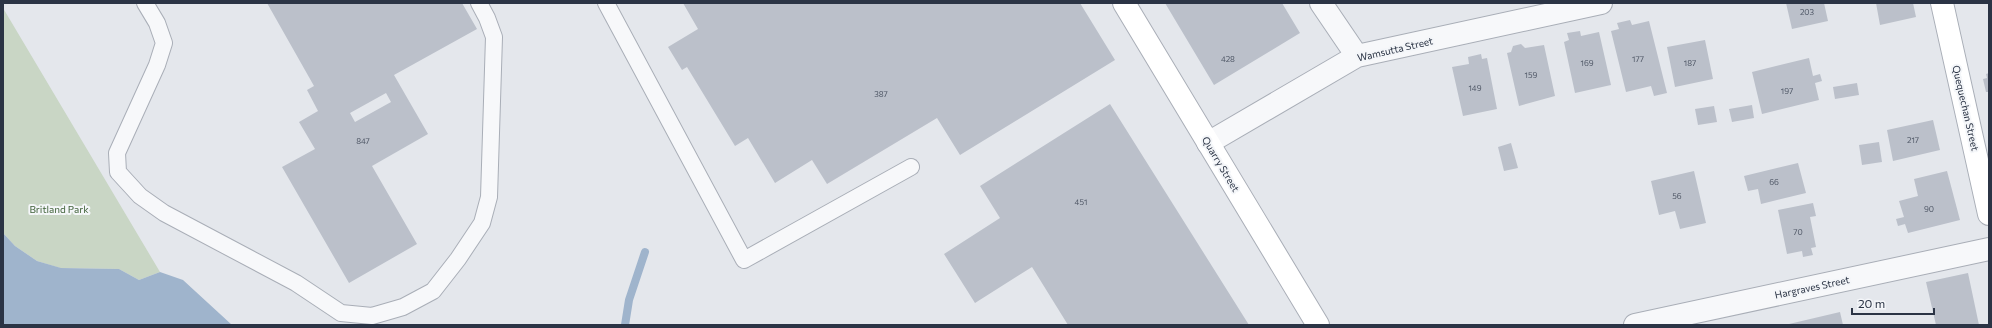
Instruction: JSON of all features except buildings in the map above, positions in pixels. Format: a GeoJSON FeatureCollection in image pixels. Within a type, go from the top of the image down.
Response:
{"type":"FeatureCollection","features":[{"type":"Feature","properties":{"kind":"street","name":"Quarry Street"},"geometry":{"type":"LineString","coordinates":[[1124,3],[1318,325]]}},
{"type":"Feature","properties":{"kind":"street"},"geometry":{"type":"LineString","coordinates":[[1321,3],[1357,56]]}},
{"type":"Feature","properties":{"kind":"street","name":"Wamsutta Street"},"geometry":{"type":"LineString","coordinates":[[1208,143],[1357,56],[1601,3]]}},
{"type":"Feature","properties":{"kind":"street","name":"Quequechan Street"},"geometry":{"type":"LineString","coordinates":[[1942,3],[1989,214]]}},
{"type":"Feature","properties":{"kind":"street","name":"Hargraves Street"},"geometry":{"type":"LineString","coordinates":[[1635,325],[1661,322],[1989,249]]}},
{"type":"Feature","properties":{"kind":"lane"},"geometry":{"type":"LineString","coordinates":[[146,3],[157,23],[164,43],[157,65],[117,152],[118,172],[140,196],[164,214],[296,283],[341,313],[372,316],[403,307],[433,291],[458,259],[482,223],[489,197],[494,38],[487,18],[479,3]]}},
{"type":"Feature","properties":{"kind":"lane"},"geometry":{"type":"LineString","coordinates":[[606,3],[744,260],[911,167]]}},
{"type":"Feature","properties":{"kind":"green space","name":"Britland Park"},"geometry":{"type":"Polygon","coordinates":[[[3,8],[160,272],[139,280],[119,269],[60,268],[37,261],[15,246],[3,233],[3,8]]]}},
{"type":"Feature","properties":{"kind":"water"},"geometry":{"type":"Polygon","coordinates":[[[3,233],[15,246],[37,261],[61,268],[119,269],[139,280],[160,272],[183,280],[232,325],[3,325],[3,233]]]}},
{"type":"Feature","properties":{"kind":"waterway"},"geometry":{"type":"LineString","coordinates":[[625,325],[629,300],[645,252]]}}]}
